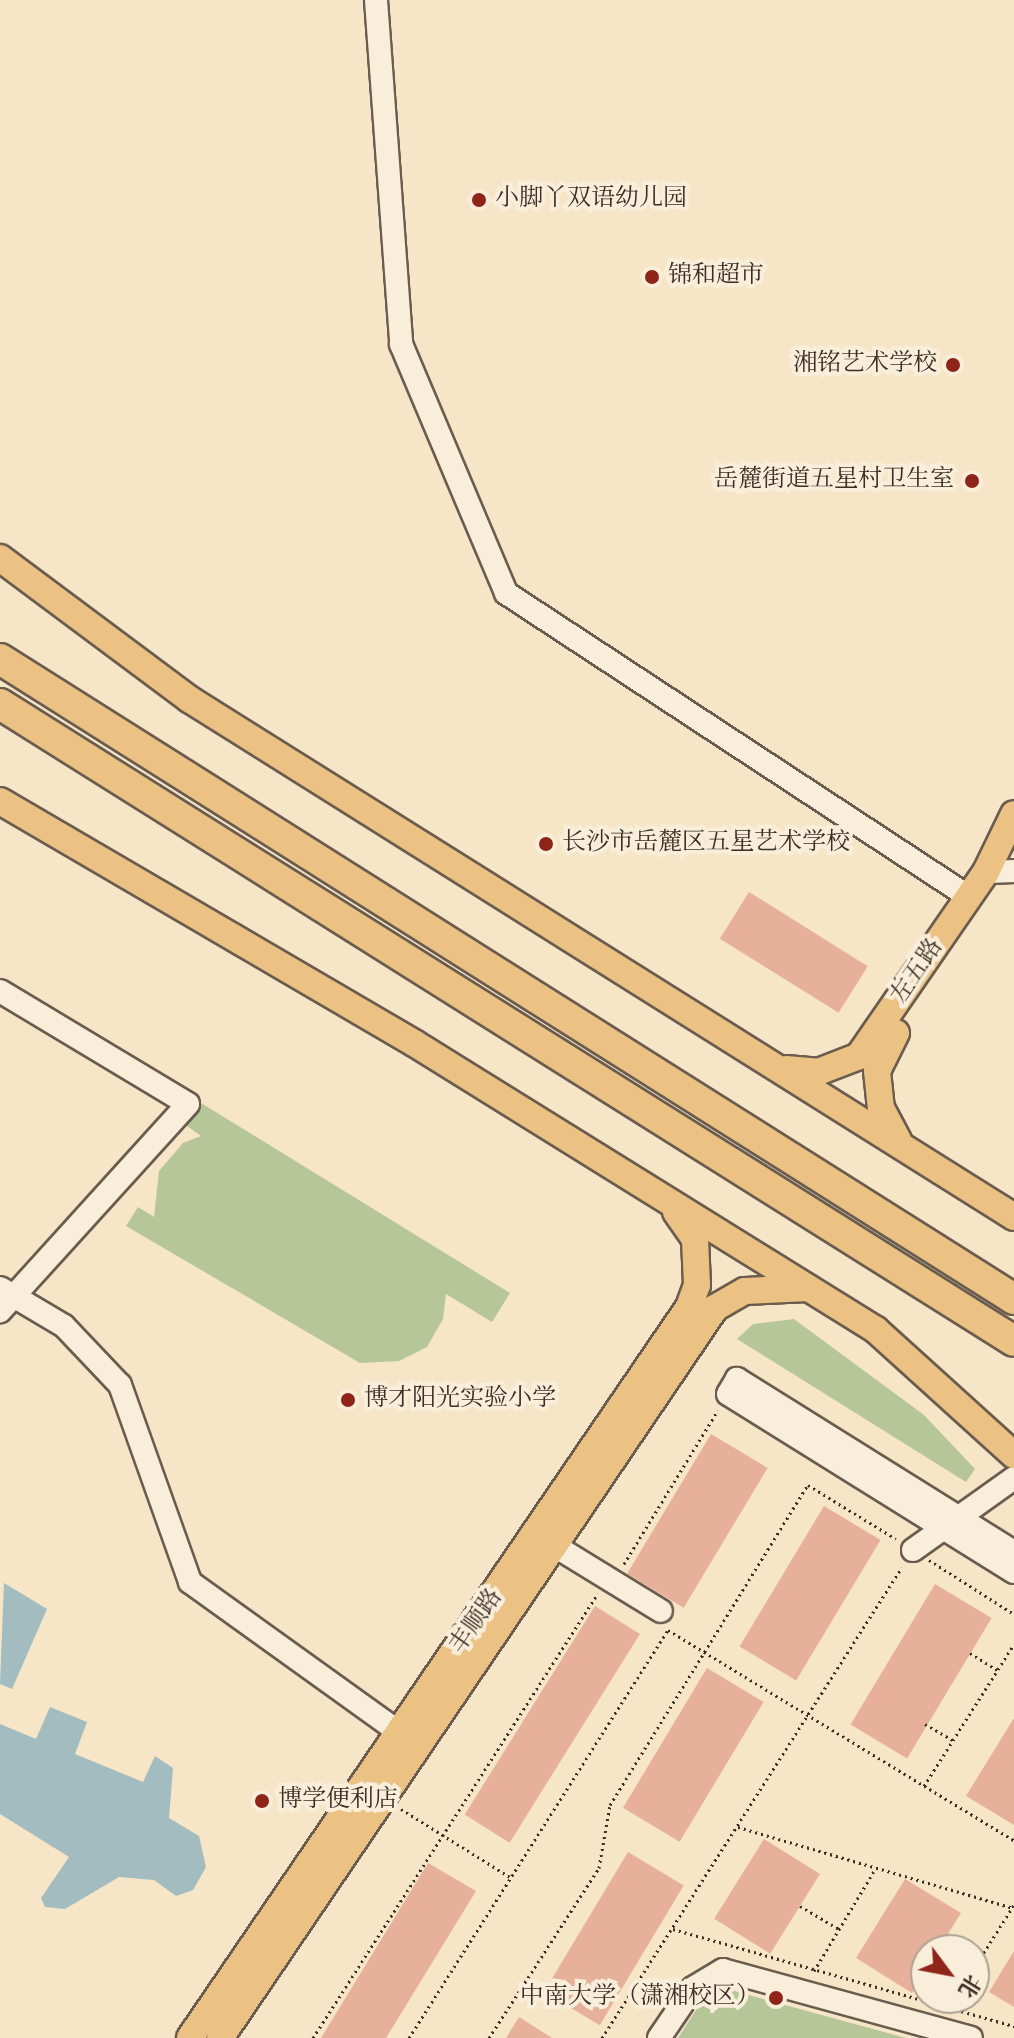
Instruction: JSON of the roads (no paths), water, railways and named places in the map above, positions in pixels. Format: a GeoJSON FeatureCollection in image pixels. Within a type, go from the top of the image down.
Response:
{"type":"FeatureCollection","features":[{"type":"Feature","properties":{"kind":"highway"},"geometry":{"type":"LineString","coordinates":[[0,646],[152,754]]}},
{"type":"Feature","properties":{"kind":"highway"},"geometry":{"type":"LineString","coordinates":[[0,659],[1014,1299]]}},
{"type":"Feature","properties":{"kind":"highway"},"geometry":{"type":"LineString","coordinates":[[0,704],[1014,1341]]}},
{"type":"Feature","properties":{"kind":"highway"},"geometry":{"type":"LineString","coordinates":[[0,728],[357,929]]}},
{"type":"Feature","properties":{"kind":"main road"},"geometry":{"type":"LineString","coordinates":[[0,558],[189,699],[901,1143],[1014,1217]]}},
{"type":"Feature","properties":{"kind":"main road"},"geometry":{"type":"LineString","coordinates":[[0,801],[812,1289],[917,1360],[1012,1452]]}},
{"type":"Feature","properties":{"kind":"main road","name":"左五路"},"geometry":{"type":"LineString","coordinates":[[901,1143],[881,1108],[879,1058],[1004,867],[1014,814]]}},
{"type":"Feature","properties":{"kind":"main road","name":"左五路"},"geometry":{"type":"LineString","coordinates":[[781,1068],[818,1072],[859,1056],[969,897],[1004,867]]}},
{"type":"Feature","properties":{"kind":"main road","name":"丰顺路"},"geometry":{"type":"LineString","coordinates":[[190,2038],[689,1307],[697,1285],[695,1239],[659,1196]]}},
{"type":"Feature","properties":{"kind":"main road"},"geometry":{"type":"LineString","coordinates":[[220,2038],[381,1796],[715,1308],[745,1291],[812,1289]]}},
{"type":"Feature","properties":{"kind":"street"},"geometry":{"type":"LineString","coordinates":[[376,0],[401,344],[506,593],[969,897]]}},
{"type":"Feature","properties":{"kind":"street"},"geometry":{"type":"LineString","coordinates":[[0,991],[188,1104],[9,1292],[0,1311]]}},
{"type":"Feature","properties":{"kind":"street"},"geometry":{"type":"LineString","coordinates":[[9,1292],[88,1346],[120,1385],[190,1582],[399,1732]]}},
{"type":"Feature","properties":{"kind":"street"},"geometry":{"type":"LineString","coordinates":[[728,1394],[737,1379],[951,1523],[1014,1572]]}},
{"type":"Feature","properties":{"kind":"street"},"geometry":{"type":"LineString","coordinates":[[913,1550],[1014,1478]]}},
{"type":"Feature","properties":{"kind":"street"},"geometry":{"type":"LineString","coordinates":[[951,1523],[1014,1552]]}},
{"type":"Feature","properties":{"kind":"street"},"geometry":{"type":"LineString","coordinates":[[555,1546],[599,1581],[661,1621]]}},
{"type":"Feature","properties":{"kind":"street"},"geometry":{"type":"LineString","coordinates":[[659,2038],[693,1988],[723,1970],[971,2038]]}},
{"type":"Feature","properties":{"kind":"water"},"geometry":{"type":"Polygon","coordinates":[[[4,1583],[47,1609],[12,1689],[0,1684],[4,1583]]]}},
{"type":"Feature","properties":{"kind":"water"},"geometry":{"type":"Polygon","coordinates":[[[50,1707],[87,1722],[75,1754],[143,1782],[155,1756],[173,1768],[169,1818],[199,1836],[206,1867],[193,1890],[176,1896],[154,1880],[119,1877],[65,1909],[45,1907],[41,1898],[69,1857],[0,1814],[0,1724],[36,1739],[50,1707]]]}},
{"type":"Feature","properties":{"kind":"place","name":"小脚丫双语幼儿园"},"geometry":{"type":"Point","coordinates":[479,200]}},
{"type":"Feature","properties":{"kind":"place","name":"锦和超市"},"geometry":{"type":"Point","coordinates":[652,277]}},
{"type":"Feature","properties":{"kind":"place","name":"湘铭艺术学校"},"geometry":{"type":"Point","coordinates":[953,365]}},
{"type":"Feature","properties":{"kind":"place","name":"岳麓街道五星村卫生室"},"geometry":{"type":"Point","coordinates":[972,481]}},
{"type":"Feature","properties":{"kind":"place","name":"长沙市岳麓区五星艺术学校"},"geometry":{"type":"Point","coordinates":[546,844]}},
{"type":"Feature","properties":{"kind":"place","name":"博才阳光实验小学"},"geometry":{"type":"Point","coordinates":[348,1400]}},
{"type":"Feature","properties":{"kind":"place","name":"博学便利店"},"geometry":{"type":"Point","coordinates":[262,1801]}},
{"type":"Feature","properties":{"kind":"place","name":"中南大学（潇湘校区）"},"geometry":{"type":"Point","coordinates":[776,1998]}}]}
